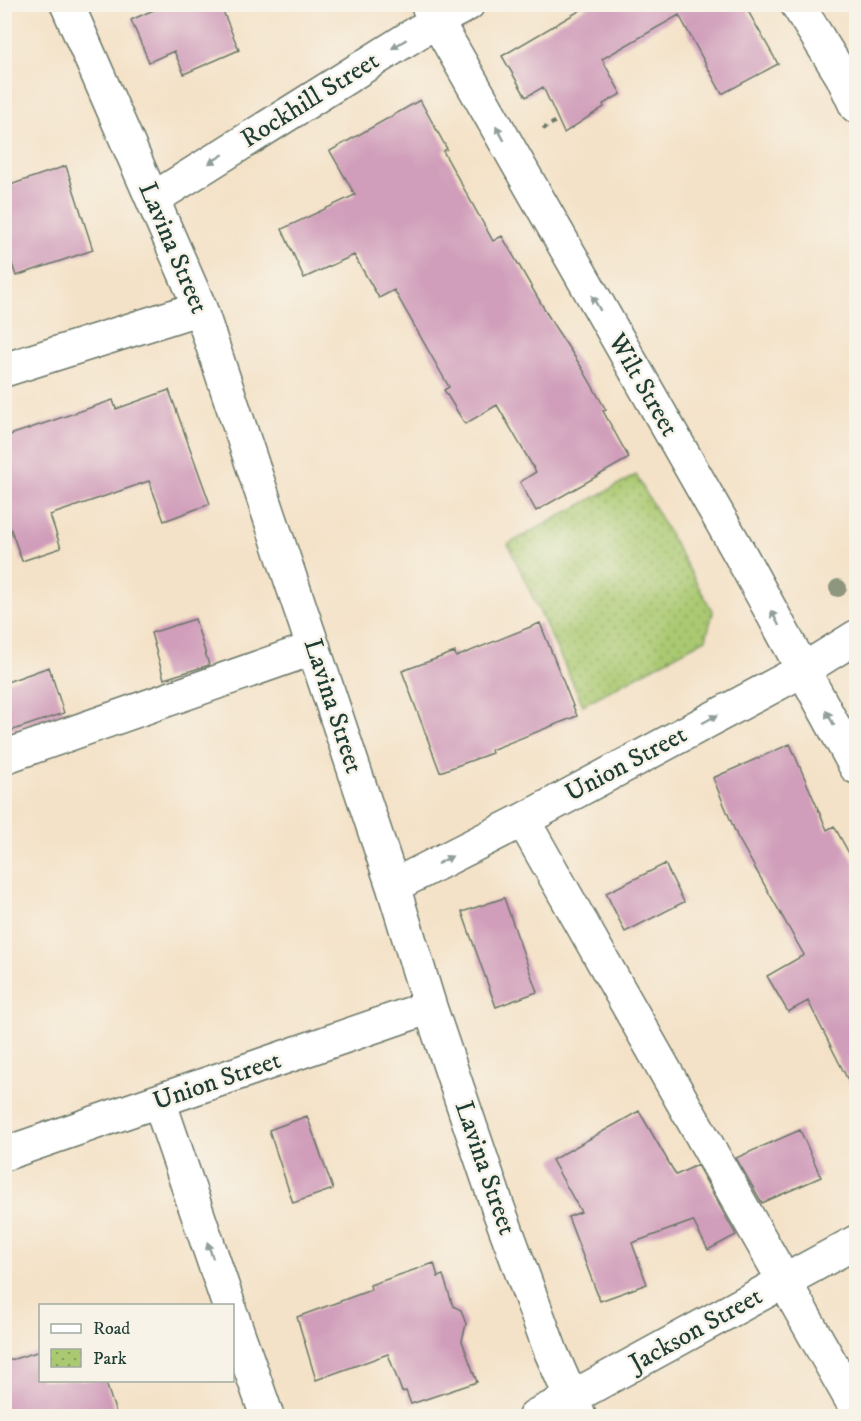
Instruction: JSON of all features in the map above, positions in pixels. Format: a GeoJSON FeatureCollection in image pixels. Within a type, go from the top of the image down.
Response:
{"type":"FeatureCollection","features":[{"type":"Feature","properties":{"kind":"street","name":"Lavina Street"},"geometry":{"type":"LineString","coordinates":[[67,4],[200,308],[498,1208],[551,1352],[575,1407]]}},
{"type":"Feature","properties":{"kind":"street","name":"Rockhill Street"},"geometry":{"type":"LineString","coordinates":[[153,199],[432,13],[468,4]]}},
{"type":"Feature","properties":{"kind":"street"},"geometry":{"type":"LineString","coordinates":[[797,4],[842,76],[856,106]]}},
{"type":"Feature","properties":{"kind":"street","name":"Wilt Street"},"geometry":{"type":"LineString","coordinates":[[432,13],[740,554],[856,767]]}},
{"type":"Feature","properties":{"kind":"street"},"geometry":{"type":"LineString","coordinates":[[4,370],[200,308]]}},
{"type":"Feature","properties":{"kind":"street","name":"Union Street"},"geometry":{"type":"LineString","coordinates":[[393,886],[523,820],[803,670],[856,637]]}},
{"type":"Feature","properties":{"kind":"street"},"geometry":{"type":"LineString","coordinates":[[4,757],[314,648]]}},
{"type":"Feature","properties":{"kind":"street"},"geometry":{"type":"LineString","coordinates":[[523,820],[856,1408]]}},
{"type":"Feature","properties":{"kind":"street","name":"Union Street"},"geometry":{"type":"LineString","coordinates":[[4,1154],[430,1008]]}},
{"type":"Feature","properties":{"kind":"street"},"geometry":{"type":"LineString","coordinates":[[159,1101],[229,1304]]}},
{"type":"Feature","properties":{"kind":"street","name":"Jackson Street"},"geometry":{"type":"LineString","coordinates":[[535,1416],[575,1407],[784,1282],[856,1242]]}},
{"type":"Feature","properties":{"kind":"street"},"geometry":{"type":"LineString","coordinates":[[234,1322],[267,1416]]}},
{"type":"Feature","properties":{"kind":"path"},"geometry":{"type":"LineString","coordinates":[[548,126],[558,120]]}},
{"type":"Feature","properties":{"kind":"green space"},"geometry":{"type":"Polygon","coordinates":[[[636,475],[713,612],[706,639],[583,705],[508,544],[636,475]]]}},
{"type":"Feature","properties":{"kind":"building"},"geometry":{"type":"Polygon","coordinates":[[[167,4],[220,4],[239,50],[184,74],[174,51],[149,62],[131,20],[167,4]]]}},
{"type":"Feature","properties":{"kind":"building"},"geometry":{"type":"Polygon","coordinates":[[[591,4],[744,4],[778,64],[722,94],[679,15],[602,59],[621,94],[603,104],[604,107],[564,133],[543,87],[526,97],[502,56],[591,4]]]}},
{"type":"Feature","properties":{"kind":"building"},"geometry":{"type":"Polygon","coordinates":[[[420,100],[447,149],[443,151],[493,241],[502,236],[553,324],[582,368],[606,410],[603,411],[629,458],[536,511],[520,482],[536,472],[497,405],[465,424],[444,390],[449,387],[394,290],[379,298],[354,255],[304,278],[282,229],[355,195],[330,151],[420,100]]]}},
{"type":"Feature","properties":{"kind":"building"},"geometry":{"type":"Polygon","coordinates":[[[66,166],[93,250],[16,276],[4,240],[4,187],[66,166]]]}},
{"type":"Feature","properties":{"kind":"building"},"geometry":{"type":"Polygon","coordinates":[[[169,390],[210,504],[164,521],[149,481],[50,515],[61,548],[22,561],[4,510],[4,437],[113,400],[116,409],[169,390]]]}},
{"type":"Feature","properties":{"kind":"building"},"geometry":{"type":"Polygon","coordinates":[[[195,619],[209,665],[164,679],[151,633],[195,619]]]}},
{"type":"Feature","properties":{"kind":"building"},"geometry":{"type":"Polygon","coordinates":[[[540,623],[577,716],[491,750],[492,753],[440,772],[402,671],[455,652],[456,657],[540,623]]]}},
{"type":"Feature","properties":{"kind":"building"},"geometry":{"type":"Polygon","coordinates":[[[49,667],[64,713],[4,733],[4,683],[49,667]]]}},
{"type":"Feature","properties":{"kind":"building"},"geometry":{"type":"Polygon","coordinates":[[[790,744],[827,830],[834,826],[856,866],[856,1096],[808,1001],[788,1012],[767,976],[804,955],[737,836],[713,778],[790,744]]]}},
{"type":"Feature","properties":{"kind":"building"},"geometry":{"type":"Polygon","coordinates":[[[665,864],[684,902],[625,932],[606,893],[665,864]]]}},
{"type":"Feature","properties":{"kind":"building"},"geometry":{"type":"Polygon","coordinates":[[[504,898],[537,992],[496,1007],[462,912],[504,898]]]}},
{"type":"Feature","properties":{"kind":"building"},"geometry":{"type":"Polygon","coordinates":[[[639,1111],[676,1175],[697,1165],[736,1235],[708,1250],[693,1221],[632,1243],[647,1284],[600,1301],[568,1217],[581,1212],[552,1160],[639,1111]]]}},
{"type":"Feature","properties":{"kind":"building"},"geometry":{"type":"Polygon","coordinates":[[[307,1116],[333,1189],[293,1203],[269,1130],[307,1116]]]}},
{"type":"Feature","properties":{"kind":"building"},"geometry":{"type":"Polygon","coordinates":[[[800,1130],[821,1177],[762,1203],[736,1158],[800,1130]]]}},
{"type":"Feature","properties":{"kind":"building"},"geometry":{"type":"Polygon","coordinates":[[[434,1263],[438,1277],[443,1275],[453,1306],[461,1310],[466,1324],[462,1341],[477,1382],[411,1404],[406,1391],[402,1392],[388,1354],[316,1380],[297,1317],[371,1290],[370,1285],[434,1263]]]}},
{"type":"Feature","properties":{"kind":"building"},"geometry":{"type":"Polygon","coordinates":[[[39,1351],[39,1382],[106,1382],[117,1416],[4,1416],[4,1362],[39,1351]]]}}]}
